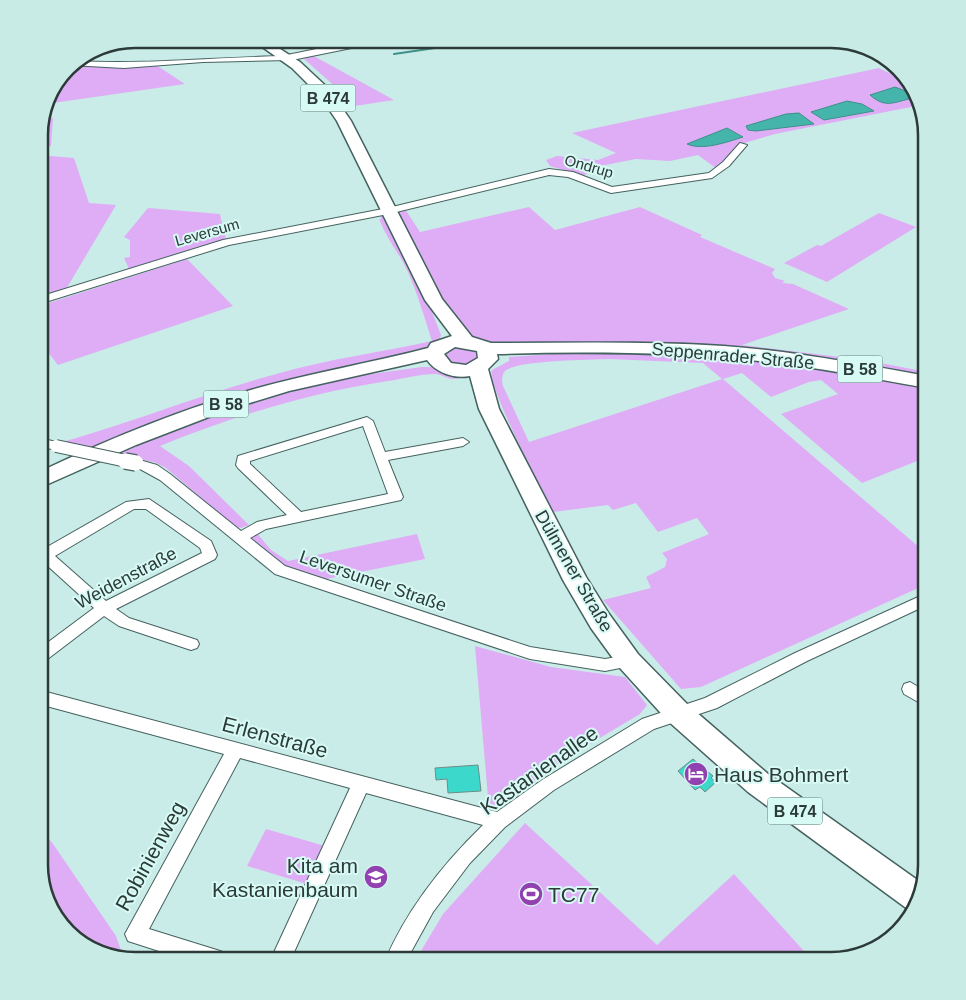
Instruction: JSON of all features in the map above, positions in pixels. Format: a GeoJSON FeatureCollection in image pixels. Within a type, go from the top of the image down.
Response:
{"type":"FeatureCollection","features":[{"type":"Feature","properties":{"kind":"main road","name":"B 474"},"geometry":{"type":"LineString","coordinates":[[271,48],[287,58],[325,93],[344,121],[388,212],[434,300],[446,350]]}},
{"type":"Feature","properties":{"kind":"main road","name":"Seppenrader Straße"},"geometry":{"type":"LineString","coordinates":[[457,371],[483,358],[568,348],[664,349],[793,359],[918,380]]}},
{"type":"Feature","properties":{"kind":"main road"},"geometry":{"type":"LineString","coordinates":[[446,350],[483,358]]}},
{"type":"Feature","properties":{"kind":"main road"},"geometry":{"type":"LineString","coordinates":[[446,350],[457,371]]}},
{"type":"Feature","properties":{"kind":"main road","name":"B 58"},"geometry":{"type":"LineString","coordinates":[[48,477],[109,447],[206,410],[282,387],[446,350]]}},
{"type":"Feature","properties":{"kind":"main road","name":"Dülmener Straße"},"geometry":{"type":"LineString","coordinates":[[483,358],[489,408]]}},
{"type":"Feature","properties":{"kind":"main road","name":"Dülmener Straße"},"geometry":{"type":"LineString","coordinates":[[457,371],[489,408],[575,580],[600,621],[629,661],[678,713],[758,783],[913,896]]}},
{"type":"Feature","properties":{"kind":"street"},"geometry":{"type":"LineString","coordinates":[[84,64],[124,66],[203,60],[287,58],[337,48]]}},
{"type":"Feature","properties":{"kind":"street","name":"Ondrup"},"geometry":{"type":"LineString","coordinates":[[388,212],[549,172],[570,174],[611,190],[712,175],[743,145]]}},
{"type":"Feature","properties":{"kind":"street","name":"Leversum"},"geometry":{"type":"LineString","coordinates":[[48,299],[227,242],[388,212]]}},
{"type":"Feature","properties":{"kind":"street"},"geometry":{"type":"LineString","coordinates":[[240,538],[262,524],[396,497],[367,421],[243,458],[243,465],[297,516]]}},
{"type":"Feature","properties":{"kind":"street"},"geometry":{"type":"LineString","coordinates":[[382,457],[463,442]]}},
{"type":"Feature","properties":{"kind":"street","name":"Leversumer Straße"},"geometry":{"type":"LineString","coordinates":[[48,444],[152,468],[280,570],[530,652],[605,665],[629,661]]}},
{"type":"Feature","properties":{"kind":"street","name":"Weidenstraße"},"geometry":{"type":"LineString","coordinates":[[48,554],[131,506],[141,503],[150,504],[206,545],[210,555],[104,608],[48,650]]}},
{"type":"Feature","properties":{"kind":"street"},"geometry":{"type":"LineString","coordinates":[[48,562],[124,622],[191,644]]}},
{"type":"Feature","properties":{"kind":"street","name":"Kastanienallee"},"geometry":{"type":"LineString","coordinates":[[400,952],[426,904],[443,880],[499,820],[548,785],[648,724],[711,703],[801,657],[918,603]]}},
{"type":"Feature","properties":{"kind":"street"},"geometry":{"type":"LineString","coordinates":[[910,689],[918,694]]}},
{"type":"Feature","properties":{"kind":"street","name":"Erlenstraße"},"geometry":{"type":"LineString","coordinates":[[48,699],[499,820]]}},
{"type":"Feature","properties":{"kind":"street","name":"Robinienweg"},"geometry":{"type":"LineString","coordinates":[[192,952],[135,934],[236,749]]}},
{"type":"Feature","properties":{"kind":"street"},"geometry":{"type":"LineString","coordinates":[[284,952],[361,783]]}},
{"type":"Feature","properties":{"kind":"shaded area"},"geometry":{"type":"Polygon","coordinates":[[[312,55],[394,100],[348,107],[338,89],[304,59],[312,55]]]}},
{"type":"Feature","properties":{"kind":"shaded area"},"geometry":{"type":"Polygon","coordinates":[[[83,65],[124,67],[156,65],[185,84],[53,103],[65,82],[83,65]]]}},
{"type":"Feature","properties":{"kind":"shaded area"},"geometry":{"type":"Polygon","coordinates":[[[879,68],[892,73],[897,77],[907,91],[914,106],[775,134],[741,144],[717,169],[698,155],[670,161],[636,159],[600,166],[583,176],[550,166],[546,160],[557,156],[598,160],[616,153],[572,133],[879,68]]]}},
{"type":"Feature","properties":{"kind":"shaded area"},"geometry":{"type":"Polygon","coordinates":[[[49,118],[53,118],[51,146],[48,147],[49,118]]]}},
{"type":"Feature","properties":{"kind":"shaded area"},"geometry":{"type":"Polygon","coordinates":[[[48,156],[74,158],[89,203],[116,205],[65,291],[48,297],[48,156]]]}},
{"type":"Feature","properties":{"kind":"shaded area"},"geometry":{"type":"Polygon","coordinates":[[[529,207],[555,230],[640,207],[702,235],[700,237],[775,269],[772,273],[775,278],[785,281],[782,283],[793,284],[849,309],[742,345],[865,360],[918,370],[918,376],[820,359],[499,346],[465,335],[442,303],[395,214],[405,209],[420,232],[529,207]]]}},
{"type":"Feature","properties":{"kind":"shaded area"},"geometry":{"type":"Polygon","coordinates":[[[148,208],[220,214],[226,240],[130,271],[124,258],[130,257],[130,240],[124,237],[148,208]]]}},
{"type":"Feature","properties":{"kind":"shaded area"},"geometry":{"type":"Polygon","coordinates":[[[879,213],[916,227],[827,282],[784,263],[817,245],[821,246],[879,213]]]}},
{"type":"Feature","properties":{"kind":"shaded area"},"geometry":{"type":"Polygon","coordinates":[[[380,215],[387,216],[426,296],[441,335],[439,342],[431,349],[357,366],[91,450],[59,443],[224,389],[280,373],[432,341],[409,274],[379,219],[381,219],[380,215]]]}},
{"type":"Feature","properties":{"kind":"shaded area"},"geometry":{"type":"Polygon","coordinates":[[[187,259],[233,306],[58,365],[48,352],[48,303],[187,259]]]}},
{"type":"Feature","properties":{"kind":"shaded area"},"geometry":{"type":"Polygon","coordinates":[[[454,345],[477,349],[481,357],[469,366],[449,364],[442,354],[454,345]]]}},
{"type":"Feature","properties":{"kind":"shaded area"},"geometry":{"type":"Polygon","coordinates":[[[582,352],[669,354],[799,365],[918,384],[918,461],[862,483],[781,414],[838,394],[821,380],[809,382],[771,397],[742,373],[723,379],[918,546],[918,588],[701,687],[681,689],[603,600],[651,588],[646,577],[665,567],[667,559],[662,553],[709,534],[697,518],[658,532],[636,503],[613,510],[608,505],[553,512],[506,416],[492,379],[492,370],[509,361],[509,357],[582,352]],[[609,359],[571,360],[512,367],[505,371],[502,380],[529,442],[722,379],[703,363],[609,359]]]}},
{"type":"Feature","properties":{"kind":"shaded area"},"geometry":{"type":"Polygon","coordinates":[[[432,367],[460,378],[452,379],[435,374],[422,375],[325,393],[241,416],[160,446],[189,466],[249,525],[241,528],[235,527],[166,468],[154,462],[107,453],[251,400],[349,377],[432,367]]]}},
{"type":"Feature","properties":{"kind":"shaded area"},"geometry":{"type":"Polygon","coordinates":[[[256,532],[271,550],[288,561],[417,534],[425,559],[326,579],[308,577],[285,566],[267,554],[250,536],[256,532]]]}},
{"type":"Feature","properties":{"kind":"shaded area"},"geometry":{"type":"Polygon","coordinates":[[[475,646],[551,667],[625,677],[647,705],[640,714],[563,760],[498,808],[489,809],[475,646]]]}},
{"type":"Feature","properties":{"kind":"shaded area","name":"TC77"},"geometry":{"type":"Polygon","coordinates":[[[525,823],[657,945],[734,874],[805,952],[420,952],[443,914],[525,823]]]}},
{"type":"Feature","properties":{"kind":"shaded area"},"geometry":{"type":"Polygon","coordinates":[[[266,829],[325,846],[307,884],[247,866],[266,829]]]}},
{"type":"Feature","properties":{"kind":"shaded area"},"geometry":{"type":"Polygon","coordinates":[[[48,839],[51,841],[116,936],[121,951],[101,946],[86,938],[69,923],[59,909],[49,882],[48,839]]]}},
{"type":"Feature","properties":{"kind":"water"},"geometry":{"type":"Polygon","coordinates":[[[895,87],[907,92],[910,99],[886,103],[870,95],[895,87]]]}},
{"type":"Feature","properties":{"kind":"water"},"geometry":{"type":"Polygon","coordinates":[[[847,101],[862,104],[874,111],[824,120],[811,112],[847,101]]]}},
{"type":"Feature","properties":{"kind":"water"},"geometry":{"type":"Polygon","coordinates":[[[799,113],[814,124],[756,131],[748,130],[746,126],[786,114],[799,113]]]}},
{"type":"Feature","properties":{"kind":"water"},"geometry":{"type":"Polygon","coordinates":[[[727,128],[743,137],[700,147],[687,144],[727,128]]]}},
{"type":"Feature","properties":{"kind":"building","name":"Haus Bohmert"},"geometry":{"type":"Polygon","coordinates":[[[693,759],[713,776],[711,778],[716,782],[705,792],[700,787],[695,790],[678,771],[693,759]]]}},
{"type":"Feature","properties":{"kind":"building"},"geometry":{"type":"Polygon","coordinates":[[[478,765],[481,791],[448,793],[447,779],[436,780],[435,768],[478,765]]]}},
{"type":"Feature","properties":{"kind":"waterway"},"geometry":{"type":"LineString","coordinates":[[394,54],[435,48]]}},
{"type":"Feature","properties":{"kind":"place","name":"Haus Bohmert"},"geometry":{"type":"Point","coordinates":[696,774]}},
{"type":"Feature","properties":{"kind":"place","name":"Kita am Kastanienbaum"},"geometry":{"type":"Point","coordinates":[376,877]}},
{"type":"Feature","properties":{"kind":"place","name":"TC77"},"geometry":{"type":"Point","coordinates":[531,894]}}]}
